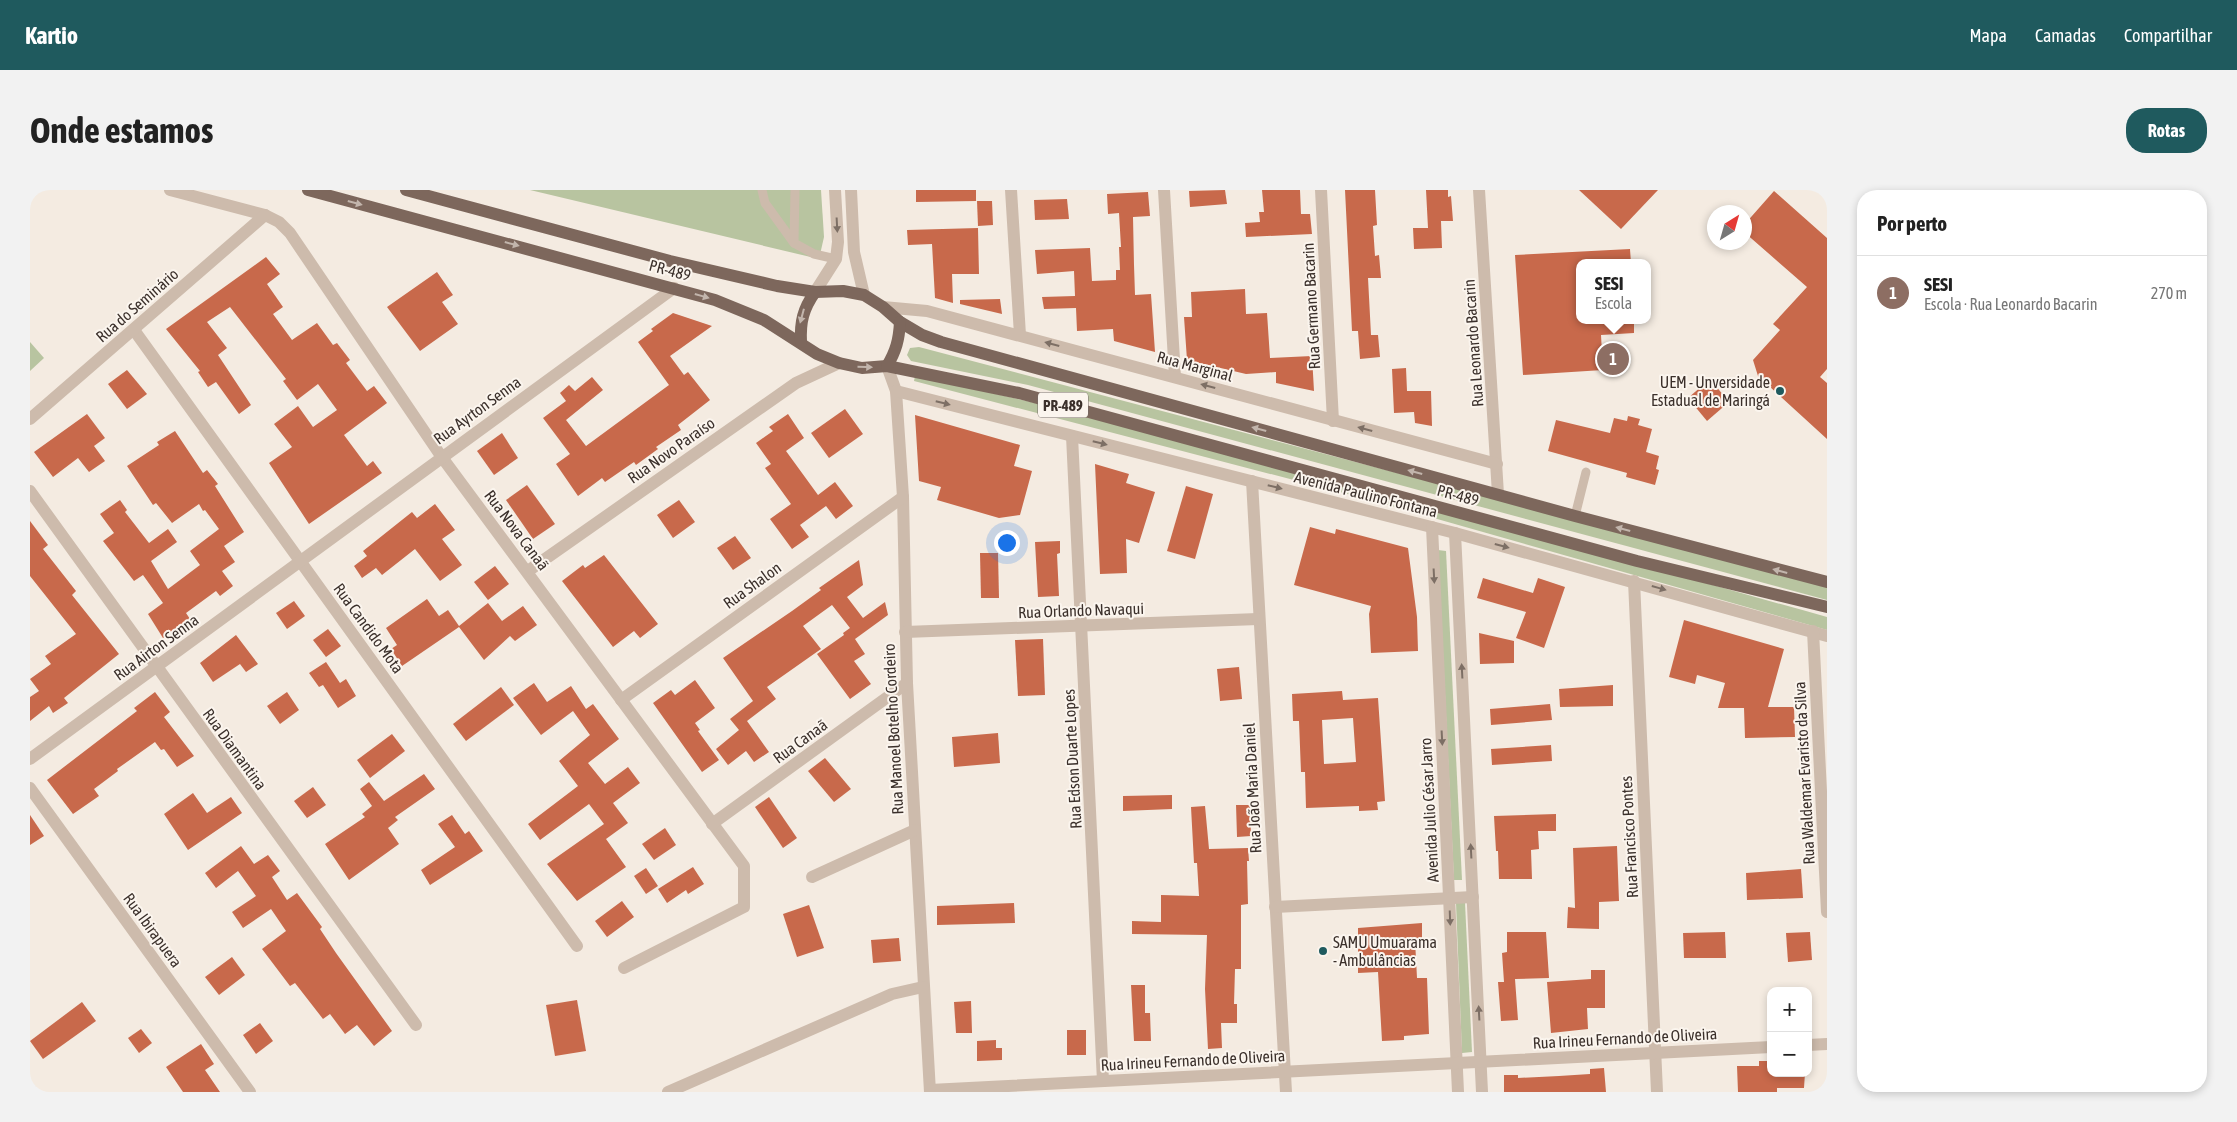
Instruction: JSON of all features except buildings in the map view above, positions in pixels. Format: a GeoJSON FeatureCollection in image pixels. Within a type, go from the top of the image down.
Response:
{"type":"FeatureCollection","features":[{"type":"Feature","properties":{"kind":"main road","name":"PR-489"},"geometry":{"type":"LineString","coordinates":[[308,190],[674,288],[743,310],[801,342],[817,354],[839,363],[862,368],[887,366],[1019,393],[1666,568],[1827,607]]}},
{"type":"Feature","properties":{"kind":"main road","name":"PR-489"},"geometry":{"type":"LineString","coordinates":[[406,190],[670,260],[777,286],[815,292],[843,291],[864,295],[883,307],[900,322],[922,335],[942,342],[1575,516],[1827,582]]}},
{"type":"Feature","properties":{"kind":"main road"},"geometry":{"type":"LineString","coordinates":[[801,342],[800,324],[804,308],[815,292]]}},
{"type":"Feature","properties":{"kind":"main road"},"geometry":{"type":"LineString","coordinates":[[887,366],[895,353],[899,340],[900,322]]}},
{"type":"Feature","properties":{"kind":"street"},"geometry":{"type":"LineString","coordinates":[[170,190],[265,214]]}},
{"type":"Feature","properties":{"kind":"street"},"geometry":{"type":"LineString","coordinates":[[815,292],[836,259],[838,242],[835,190]]}},
{"type":"Feature","properties":{"kind":"street"},"geometry":{"type":"LineString","coordinates":[[851,190],[854,252],[864,295]]}},
{"type":"Feature","properties":{"kind":"street"},"geometry":{"type":"LineString","coordinates":[[1011,190],[1020,335]]}},
{"type":"Feature","properties":{"kind":"street"},"geometry":{"type":"LineString","coordinates":[[1164,190],[1175,377]]}},
{"type":"Feature","properties":{"kind":"street","name":"Rua Germano Bacarin"},"geometry":{"type":"LineString","coordinates":[[1321,190],[1334,420]]}},
{"type":"Feature","properties":{"kind":"street","name":"Rua Leonardo Bacarin"},"geometry":{"type":"LineString","coordinates":[[1479,190],[1498,494]]}},
{"type":"Feature","properties":{"kind":"street","name":"Rua do Seminário"},"geometry":{"type":"LineString","coordinates":[[30,419],[265,214]]}},
{"type":"Feature","properties":{"kind":"street","name":"Rua Nova Canaã"},"geometry":{"type":"LineString","coordinates":[[265,214],[279,222],[290,233],[441,456],[744,866],[744,907],[624,968]]}},
{"type":"Feature","properties":{"kind":"street","name":"Rua Ayrton Senna"},"geometry":{"type":"LineString","coordinates":[[300,561],[441,456],[674,288]]}},
{"type":"Feature","properties":{"kind":"street","name":"Rua Marginal"},"geometry":{"type":"LineString","coordinates":[[883,307],[927,311],[1497,464]]}},
{"type":"Feature","properties":{"kind":"street","name":"Rua Candido Mota"},"geometry":{"type":"LineString","coordinates":[[134,330],[577,946]]}},
{"type":"Feature","properties":{"kind":"street","name":"Rua Novo Paraíso"},"geometry":{"type":"LineString","coordinates":[[528,572],[796,383],[839,363]]}},
{"type":"Feature","properties":{"kind":"street","name":"Rua Manoel Botelho Cordeiro"},"geometry":{"type":"LineString","coordinates":[[887,366],[896,391],[902,497],[907,683],[930,1091]]}},
{"type":"Feature","properties":{"kind":"street","name":"Avenida Paulino Fontana"},"geometry":{"type":"LineString","coordinates":[[896,391],[1455,533],[1634,581],[1827,636]]}},
{"type":"Feature","properties":{"kind":"street","name":"Rua Edson Duarte Lopes"},"geometry":{"type":"LineString","coordinates":[[1072,436],[1103,1081]]}},
{"type":"Feature","properties":{"kind":"street","name":"Rua João Maria Daniel"},"geometry":{"type":"LineString","coordinates":[[1252,482],[1258,620],[1286,1092]]}},
{"type":"Feature","properties":{"kind":"street","name":"Rua Diamantina"},"geometry":{"type":"LineString","coordinates":[[30,491],[416,1025]]}},
{"type":"Feature","properties":{"kind":"street","name":"Rua Shalon"},"geometry":{"type":"LineString","coordinates":[[621,700],[902,497]]}},
{"type":"Feature","properties":{"kind":"street","name":"Avenida Julio César Jarro"},"geometry":{"type":"LineString","coordinates":[[1432,527],[1458,1092]]}},
{"type":"Feature","properties":{"kind":"street"},"geometry":{"type":"LineString","coordinates":[[1455,533],[1482,1092]]}},
{"type":"Feature","properties":{"kind":"street","name":"Rua Airton Senna"},"geometry":{"type":"LineString","coordinates":[[30,759],[300,561]]}},
{"type":"Feature","properties":{"kind":"street","name":"Rua Francisco Pontes"},"geometry":{"type":"LineString","coordinates":[[1634,581],[1657,1092]]}},
{"type":"Feature","properties":{"kind":"street","name":"Rua Orlando Navaqui"},"geometry":{"type":"LineString","coordinates":[[905,632],[1258,620]]}},
{"type":"Feature","properties":{"kind":"street","name":"Rua Waldemar Evaristo da Silva"},"geometry":{"type":"LineString","coordinates":[[1813,631],[1827,912]]}},
{"type":"Feature","properties":{"kind":"street","name":"Rua Canaã"},"geometry":{"type":"LineString","coordinates":[[712,824],[907,683]]}},
{"type":"Feature","properties":{"kind":"street","name":"Rua Ibirapuera"},"geometry":{"type":"LineString","coordinates":[[30,788],[250,1092]]}},
{"type":"Feature","properties":{"kind":"street"},"geometry":{"type":"LineString","coordinates":[[812,877],[915,830]]}},
{"type":"Feature","properties":{"kind":"street"},"geometry":{"type":"LineString","coordinates":[[1275,907],[1473,897]]}},
{"type":"Feature","properties":{"kind":"street"},"geometry":{"type":"LineString","coordinates":[[668,1092],[892,994],[923,987]]}},
{"type":"Feature","properties":{"kind":"street"},"geometry":{"type":"LineString","coordinates":[[1812,1045],[1827,1044]]}},
{"type":"Feature","properties":{"kind":"street","name":"Rua Irineu Fernando de Oliveira"},"geometry":{"type":"LineString","coordinates":[[1481,1062],[1767,1047]]}},
{"type":"Feature","properties":{"kind":"street"},"geometry":{"type":"LineString","coordinates":[[1456,1063],[1481,1062]]}},
{"type":"Feature","properties":{"kind":"street","name":"Rua Irineu Fernando de Oliveira"},"geometry":{"type":"LineString","coordinates":[[930,1091],[1456,1063]]}},
{"type":"Feature","properties":{"kind":"lane"},"geometry":{"type":"LineString","coordinates":[[762,190],[765,203],[794,243],[814,254],[836,259]]}},
{"type":"Feature","properties":{"kind":"lane"},"geometry":{"type":"LineString","coordinates":[[794,243],[795,190]]}},
{"type":"Feature","properties":{"kind":"lane"},"geometry":{"type":"LineString","coordinates":[[1575,516],[1586,472]]}},
{"type":"Feature","properties":{"kind":"green space"},"geometry":{"type":"Polygon","coordinates":[[[530,190],[821,190],[824,237],[819,259],[530,190]]]}},
{"type":"Feature","properties":{"kind":"green space"},"geometry":{"type":"Polygon","coordinates":[[[30,342],[44,358],[30,371],[30,342]]]}},
{"type":"Feature","properties":{"kind":"green space"},"geometry":{"type":"Polygon","coordinates":[[[919,347],[1827,586],[1827,600],[1028,385],[911,361],[907,355],[910,348],[919,347]]]}},
{"type":"Feature","properties":{"kind":"green space"},"geometry":{"type":"Polygon","coordinates":[[[915,376],[1030,402],[1259,459],[1486,521],[1827,617],[1827,630],[1374,501],[914,381],[915,376]]]}},
{"type":"Feature","properties":{"kind":"green space"},"geometry":{"type":"Polygon","coordinates":[[[1438,550],[1446,551],[1462,880],[1454,880],[1438,550]]]}},
{"type":"Feature","properties":{"kind":"green space"},"geometry":{"type":"Polygon","coordinates":[[[1456,903],[1465,903],[1472,1052],[1462,1053],[1456,903]]]}},
{"type":"Feature","properties":{"kind":"place","name":"SESI"},"geometry":{"type":"Point","coordinates":[1613,359]}},
{"type":"Feature","properties":{"kind":"place","name":"UEM - Unversidade Estadual de Maringá"},"geometry":{"type":"Point","coordinates":[1780,391]}},
{"type":"Feature","properties":{"kind":"place","name":"SAMU Umuarama - Ambulâncias"},"geometry":{"type":"Point","coordinates":[1323,951]}}]}
